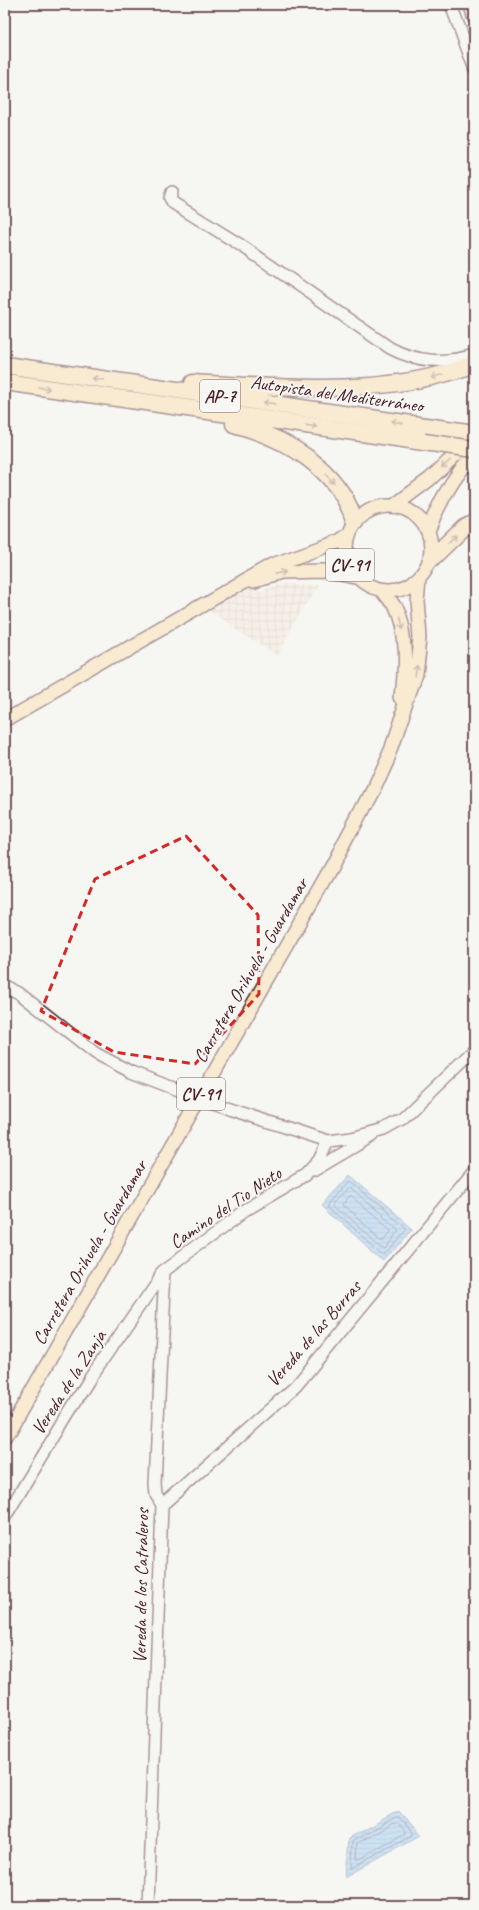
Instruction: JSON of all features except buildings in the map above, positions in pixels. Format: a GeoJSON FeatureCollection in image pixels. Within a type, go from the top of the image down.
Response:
{"type":"FeatureCollection","features":[{"type":"Feature","properties":{"kind":"highway"},"geometry":{"type":"LineString","coordinates":[[128,383],[181,382],[283,387],[387,385],[422,380],[458,371],[474,364]]}},
{"type":"Feature","properties":{"kind":"highway","name":"Autopista del Mediterráneo"},"geometry":{"type":"LineString","coordinates":[[5,365],[474,433]]}},
{"type":"Feature","properties":{"kind":"highway","name":"Autopista del Mediterráneo"},"geometry":{"type":"LineString","coordinates":[[5,382],[474,449]]}},
{"type":"Feature","properties":{"kind":"highway"},"geometry":{"type":"LineString","coordinates":[[73,392],[157,410],[228,422],[260,431],[292,447],[316,464],[340,490],[350,505],[352,529]]}},
{"type":"Feature","properties":{"kind":"highway"},"geometry":{"type":"LineString","coordinates":[[431,559],[464,527],[474,522]]}},
{"type":"Feature","properties":{"kind":"main road"},"geometry":{"type":"LineString","coordinates":[[470,5],[474,17]]}},
{"type":"Feature","properties":{"kind":"main road"},"geometry":{"type":"LineString","coordinates":[[394,506],[430,479],[474,437]]}},
{"type":"Feature","properties":{"kind":"main road"},"geometry":{"type":"LineString","coordinates":[[428,531],[438,505],[452,482],[474,454]]}},
{"type":"Feature","properties":{"kind":"main road","name":"CV-91"},"geometry":{"type":"LineString","coordinates":[[379,506],[394,506],[408,510],[420,519],[428,531],[432,544],[431,559],[420,578],[402,589],[383,591],[370,587],[357,577],[349,564],[346,550],[352,529],[366,512],[379,506]]}},
{"type":"Feature","properties":{"kind":"main road"},"geometry":{"type":"LineString","coordinates":[[5,719],[272,564],[338,542],[352,529]]}},
{"type":"Feature","properties":{"kind":"main road"},"geometry":{"type":"LineString","coordinates":[[229,588],[281,572],[323,571],[357,577]]}},
{"type":"Feature","properties":{"kind":"main road","name":"Carretera Orihuela - Guardamar"},"geometry":{"type":"LineString","coordinates":[[5,1438],[331,868],[372,790],[392,748],[416,675],[420,637],[418,601],[420,578]]}},
{"type":"Feature","properties":{"kind":"main road","name":"Carretera Orihuela - Guardamar"},"geometry":{"type":"LineString","coordinates":[[383,591],[394,606],[399,621],[404,658],[402,706],[392,748]]}},
{"type":"Feature","properties":{"kind":"street"},"geometry":{"type":"LineString","coordinates":[[451,5],[474,67]]}},
{"type":"Feature","properties":{"kind":"street"},"geometry":{"type":"LineString","coordinates":[[172,192],[170,198],[173,202],[242,246],[390,348],[405,356],[427,360],[458,359],[474,355]]}},
{"type":"Feature","properties":{"kind":"street","name":"Camino del Tio Nieto"},"geometry":{"type":"LineString","coordinates":[[5,986],[19,994],[95,1054],[131,1072],[160,1083],[229,1109],[328,1141],[352,1138],[384,1129]]}},
{"type":"Feature","properties":{"kind":"street","name":"Camino del Tio Nieto"},"geometry":{"type":"LineString","coordinates":[[165,1270],[246,1210],[402,1119],[474,1050]]}},
{"type":"Feature","properties":{"kind":"street","name":"Camino del Tio Nieto"},"geometry":{"type":"LineString","coordinates":[[305,1175],[319,1160],[328,1141]]}},
{"type":"Feature","properties":{"kind":"street","name":"Vereda de las Burras"},"geometry":{"type":"LineString","coordinates":[[162,1505],[296,1386],[474,1170]]}},
{"type":"Feature","properties":{"kind":"street","name":"Vereda de los Catraleros"},"geometry":{"type":"LineString","coordinates":[[148,1905],[162,1505],[156,1495],[155,1484],[165,1270]]}},
{"type":"Feature","properties":{"kind":"street","name":"Vereda de la Zanja"},"geometry":{"type":"LineString","coordinates":[[5,1517],[90,1378],[165,1270]]}},
{"type":"Feature","properties":{"kind":"highlighted area"},"geometry":{"type":"Polygon","coordinates":[[[186,836],[258,915],[259,994],[195,1064],[114,1052],[41,1011],[95,879],[186,836]]]}},
{"type":"Feature","properties":{"kind":"shaded area"},"geometry":{"type":"Polygon","coordinates":[[[279,584],[318,585],[277,656],[207,610],[254,585],[261,590],[279,584]]]}},
{"type":"Feature","properties":{"kind":"water"},"geometry":{"type":"Polygon","coordinates":[[[350,1175],[412,1228],[384,1262],[322,1205],[350,1175]]]}},
{"type":"Feature","properties":{"kind":"water"},"geometry":{"type":"Polygon","coordinates":[[[398,1811],[419,1836],[346,1877],[349,1838],[398,1811]]]}}]}
